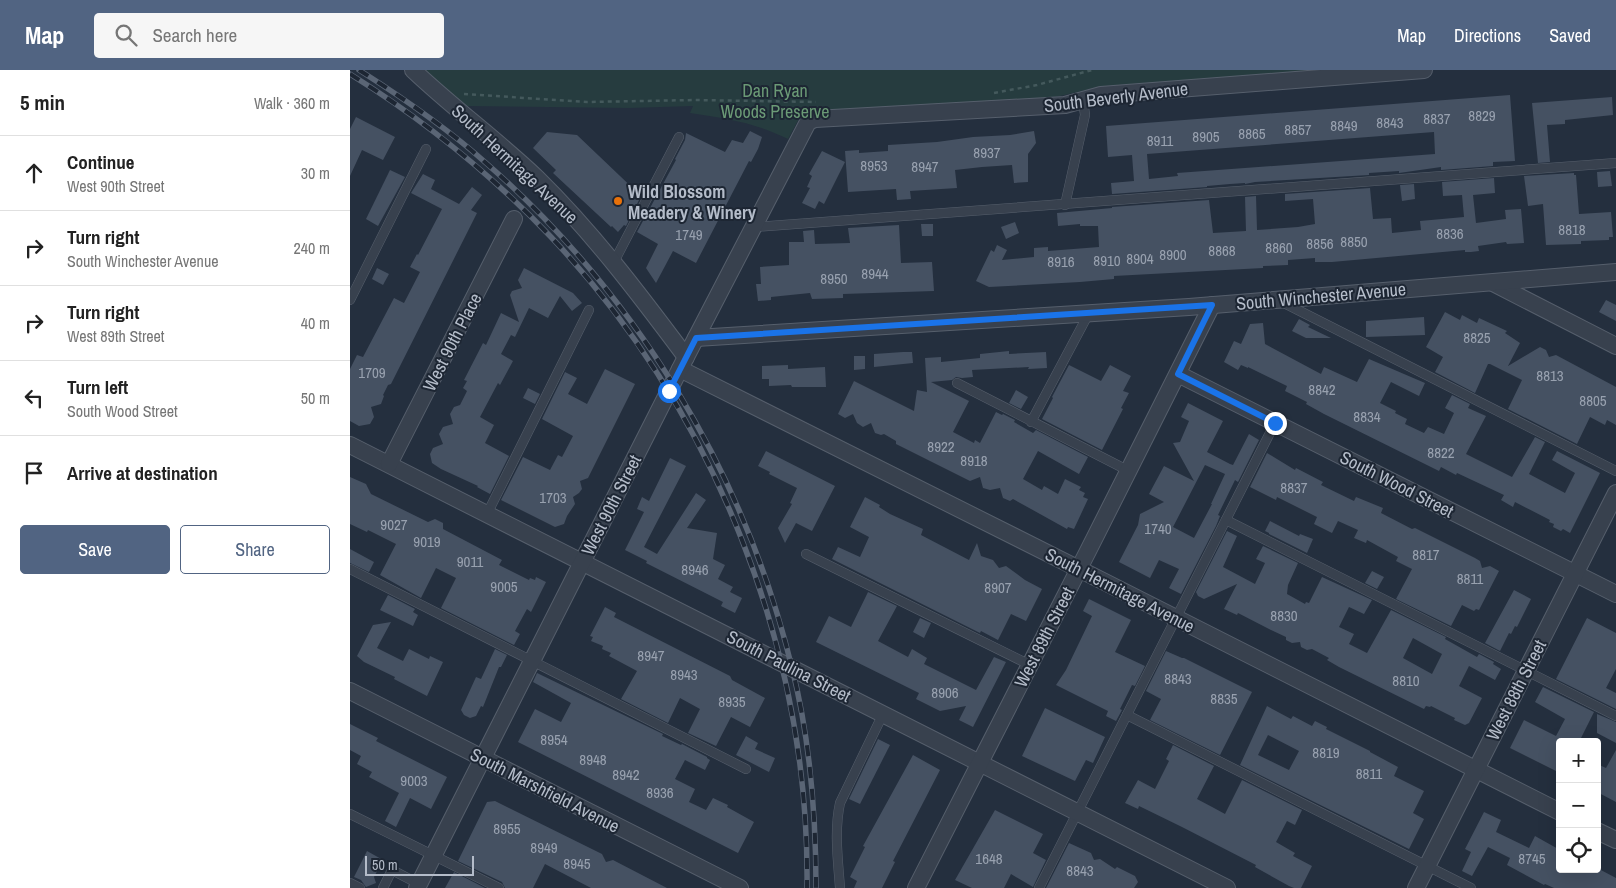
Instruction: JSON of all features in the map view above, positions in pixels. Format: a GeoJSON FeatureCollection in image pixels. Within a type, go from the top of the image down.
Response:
{"type":"FeatureCollection","features":[{"type":"Feature","properties":{"kind":"street","name":"South Hermitage Avenue"},"geometry":{"type":"LineString","coordinates":[[413,70],[537,179],[582,226],[614,262],[683,363],[1080,569],[1556,810]]}},
{"type":"Feature","properties":{"kind":"street","name":"South Beverly Avenue"},"geometry":{"type":"LineString","coordinates":[[808,122],[815,119],[1065,105],[1101,95],[1424,70]]}},
{"type":"Feature","properties":{"kind":"street","name":"West 90th Street"},"geometry":{"type":"LineString","coordinates":[[418,886],[683,363],[808,122]]}},
{"type":"Feature","properties":{"kind":"street","name":"West 90th Place"},"geometry":{"type":"LineString","coordinates":[[389,464],[514,219]]}},
{"type":"Feature","properties":{"kind":"street","name":"South Winchester Avenue"},"geometry":{"type":"LineString","coordinates":[[696,338],[1212,305],[1616,272]]}},
{"type":"Feature","properties":{"kind":"street"},"geometry":{"type":"LineString","coordinates":[[1493,283],[1616,346]]}},
{"type":"Feature","properties":{"kind":"street","name":"West 89th Street"},"geometry":{"type":"LineString","coordinates":[[916,888],[1080,569],[1212,305]]}},
{"type":"Feature","properties":{"kind":"street","name":"South Wood Street"},"geometry":{"type":"LineString","coordinates":[[1178,374],[1616,594]]}},
{"type":"Feature","properties":{"kind":"street","name":"South Paulina Street"},"geometry":{"type":"LineString","coordinates":[[350,445],[1227,888]]}},
{"type":"Feature","properties":{"kind":"street","name":"West 88th Street"},"geometry":{"type":"LineString","coordinates":[[1416,888],[1616,493]]}},
{"type":"Feature","properties":{"kind":"street","name":"South Marshfield Avenue"},"geometry":{"type":"LineString","coordinates":[[350,692],[740,888]]}},
{"type":"Feature","properties":{"kind":"street"},"geometry":{"type":"LineString","coordinates":[[1601,833],[1616,840]]}},
{"type":"Feature","properties":{"kind":"lane"},"geometry":{"type":"LineString","coordinates":[[1065,205],[1085,114],[1083,100]]}},
{"type":"Feature","properties":{"kind":"lane"},"geometry":{"type":"LineString","coordinates":[[614,262],[679,137]]}},
{"type":"Feature","properties":{"kind":"lane"},"geometry":{"type":"LineString","coordinates":[[350,300],[426,149]]}},
{"type":"Feature","properties":{"kind":"lane"},"geometry":{"type":"LineString","coordinates":[[754,226],[1065,205],[1616,163]]}},
{"type":"Feature","properties":{"kind":"lane"},"geometry":{"type":"LineString","coordinates":[[1278,299],[1616,471]]}},
{"type":"Feature","properties":{"kind":"lane"},"geometry":{"type":"LineString","coordinates":[[487,514],[590,310]]}},
{"type":"Feature","properties":{"kind":"lane"},"geometry":{"type":"LineString","coordinates":[[1031,422],[1089,313]]}},
{"type":"Feature","properties":{"kind":"lane"},"geometry":{"type":"LineString","coordinates":[[957,383],[1129,471]]}},
{"type":"Feature","properties":{"kind":"lane"},"geometry":{"type":"LineString","coordinates":[[1039,888],[1275,423]]}},
{"type":"Feature","properties":{"kind":"lane"},"geometry":{"type":"LineString","coordinates":[[1226,520],[1616,716]]}},
{"type":"Feature","properties":{"kind":"lane"},"geometry":{"type":"LineString","coordinates":[[806,554],[1030,665]]}},
{"type":"Feature","properties":{"kind":"lane"},"geometry":{"type":"LineString","coordinates":[[350,570],[746,769]]}},
{"type":"Feature","properties":{"kind":"lane"},"geometry":{"type":"LineString","coordinates":[[840,888],[837,818],[840,803],[883,714]]}},
{"type":"Feature","properties":{"kind":"lane"},"geometry":{"type":"LineString","coordinates":[[1127,715],[1471,888]]}},
{"type":"Feature","properties":{"kind":"lane"},"geometry":{"type":"LineString","coordinates":[[350,814],[499,888]]}},
{"type":"Feature","properties":{"kind":"lane"},"geometry":{"type":"LineString","coordinates":[[383,888],[392,870],[418,886]]}},
{"type":"Feature","properties":{"kind":"lane"},"geometry":{"type":"LineString","coordinates":[[350,883],[360,888]]}},
{"type":"Feature","properties":{"kind":"path"},"geometry":{"type":"LineString","coordinates":[[990,93],[1037,85],[1092,70]]}},
{"type":"Feature","properties":{"kind":"path"},"geometry":{"type":"LineString","coordinates":[[436,92],[587,102],[695,100],[822,102]]}},
{"type":"Feature","properties":{"kind":"green space","name":"Dan Ryan Woods Preserve"},"geometry":{"type":"Polygon","coordinates":[[[426,70],[1318,70],[1104,86],[1051,98],[809,111],[801,115],[788,139],[752,125],[690,113],[693,106],[629,108],[466,106],[426,70]]]}},
{"type":"Feature","properties":{"kind":"building"},"geometry":{"type":"Polygon","coordinates":[[[1510,95],[1515,161],[1493,162],[1493,166],[1441,170],[1441,167],[1399,173],[1399,171],[1369,173],[1369,175],[1112,194],[1111,183],[1134,181],[1132,155],[1108,157],[1106,126],[1510,95]],[[1434,132],[1147,154],[1149,179],[1178,176],[1177,173],[1435,154],[1434,132]]]}},
{"type":"Feature","properties":{"kind":"building"},"geometry":{"type":"Polygon","coordinates":[[[1612,97],[1613,115],[1565,120],[1565,124],[1547,125],[1550,162],[1538,163],[1532,103],[1612,97]]]}},
{"type":"Feature","properties":{"kind":"building"},"geometry":{"type":"Polygon","coordinates":[[[356,117],[395,137],[383,160],[362,150],[350,176],[350,129],[356,117]]]}},
{"type":"Feature","properties":{"kind":"building"},"geometry":{"type":"Polygon","coordinates":[[[750,131],[762,137],[758,149],[751,162],[749,161],[696,263],[673,251],[656,283],[646,268],[658,244],[637,232],[676,160],[686,133],[725,152],[732,140],[743,143],[750,131]]]}},
{"type":"Feature","properties":{"kind":"building"},"geometry":{"type":"Polygon","coordinates":[[[1034,131],[1036,143],[1028,154],[1028,182],[1014,183],[1012,165],[955,170],[957,188],[910,191],[911,199],[897,200],[896,189],[848,192],[845,151],[859,150],[859,153],[888,151],[888,145],[1010,135],[1034,131]]]}},
{"type":"Feature","properties":{"kind":"building"},"geometry":{"type":"Polygon","coordinates":[[[547,132],[577,135],[641,196],[626,226],[624,225],[618,232],[611,227],[553,173],[556,170],[533,148],[547,132]]]}},
{"type":"Feature","properties":{"kind":"building"},"geometry":{"type":"Polygon","coordinates":[[[822,151],[845,162],[824,204],[819,201],[815,209],[802,203],[810,188],[807,187],[812,176],[809,174],[822,151]]]}},
{"type":"Feature","properties":{"kind":"building"},"geometry":{"type":"Polygon","coordinates":[[[390,170],[405,177],[378,226],[366,219],[390,170]]]}},
{"type":"Feature","properties":{"kind":"building"},"geometry":{"type":"Polygon","coordinates":[[[1610,171],[1612,186],[1598,187],[1597,172],[1610,171]]]}},
{"type":"Feature","properties":{"kind":"building"},"geometry":{"type":"Polygon","coordinates":[[[1574,173],[1576,175],[1579,214],[1611,212],[1613,237],[1609,237],[1609,240],[1581,241],[1581,244],[1546,245],[1543,204],[1528,206],[1524,176],[1574,173]]]}},
{"type":"Feature","properties":{"kind":"building"},"geometry":{"type":"Polygon","coordinates":[[[423,174],[435,180],[431,189],[459,204],[472,187],[482,195],[471,210],[477,213],[391,384],[388,385],[381,404],[371,407],[374,417],[370,424],[359,426],[350,421],[350,369],[357,355],[363,357],[394,298],[404,303],[420,272],[410,267],[442,209],[411,193],[423,174]]]}},
{"type":"Feature","properties":{"kind":"building"},"geometry":{"type":"Polygon","coordinates":[[[1494,178],[1495,193],[1473,195],[1476,223],[1506,219],[1505,210],[1521,209],[1524,243],[1507,244],[1506,242],[1478,246],[1479,251],[1471,252],[1465,252],[1465,250],[1332,262],[1315,262],[1315,258],[1288,260],[1288,265],[1263,266],[1263,268],[1114,276],[1114,279],[1080,282],[989,287],[976,281],[991,250],[994,252],[997,245],[1007,250],[1002,260],[1034,257],[1034,248],[1048,247],[1048,251],[1099,247],[1098,226],[1080,226],[1080,224],[1058,226],[1057,213],[1209,200],[1213,233],[1246,231],[1245,197],[1256,196],[1257,230],[1298,227],[1315,224],[1313,199],[1285,201],[1285,194],[1370,188],[1373,219],[1391,218],[1392,233],[1421,230],[1420,221],[1464,217],[1462,195],[1443,196],[1442,182],[1494,178]]]}},
{"type":"Feature","properties":{"kind":"building"},"geometry":{"type":"Polygon","coordinates":[[[1414,184],[1415,199],[1402,201],[1400,185],[1414,184]]]}},
{"type":"Feature","properties":{"kind":"building"},"geometry":{"type":"Polygon","coordinates":[[[1015,222],[1019,233],[1006,239],[1001,227],[1015,222]]]}},
{"type":"Feature","properties":{"kind":"building"},"geometry":{"type":"Polygon","coordinates":[[[921,224],[933,224],[933,236],[922,236],[921,224]]]}},
{"type":"Feature","properties":{"kind":"building"},"geometry":{"type":"Polygon","coordinates":[[[899,225],[901,263],[932,262],[934,291],[843,294],[843,298],[812,299],[810,293],[771,297],[771,300],[758,301],[756,284],[761,284],[760,267],[789,265],[789,242],[804,242],[803,231],[814,230],[815,244],[850,243],[848,228],[899,225]]]}},
{"type":"Feature","properties":{"kind":"building"},"geometry":{"type":"Polygon","coordinates":[[[377,268],[389,274],[383,285],[372,279],[377,268]]]}},
{"type":"Feature","properties":{"kind":"building"},"geometry":{"type":"Polygon","coordinates":[[[524,268],[573,293],[582,303],[572,311],[560,296],[548,318],[529,308],[515,337],[511,335],[501,354],[513,361],[500,385],[498,383],[480,417],[494,425],[485,443],[509,456],[490,494],[432,463],[430,454],[433,448],[443,444],[439,434],[443,427],[453,424],[450,414],[454,407],[460,405],[467,391],[463,388],[467,381],[464,380],[483,343],[486,345],[501,313],[519,322],[510,295],[512,291],[522,288],[518,280],[524,268]]]}},
{"type":"Feature","properties":{"kind":"building"},"geometry":{"type":"Polygon","coordinates":[[[1606,300],[1616,305],[1616,321],[1599,312],[1606,300]]]}},
{"type":"Feature","properties":{"kind":"building"},"geometry":{"type":"Polygon","coordinates":[[[1445,312],[1460,320],[1462,315],[1477,323],[1479,318],[1507,331],[1505,333],[1520,343],[1508,366],[1540,347],[1546,350],[1549,357],[1556,355],[1616,387],[1616,425],[1607,420],[1605,425],[1590,417],[1577,444],[1508,409],[1522,380],[1488,364],[1475,393],[1435,372],[1443,357],[1426,347],[1445,312]]]}},
{"type":"Feature","properties":{"kind":"building"},"geometry":{"type":"Polygon","coordinates":[[[1424,317],[1425,335],[1366,337],[1366,321],[1424,317]]]}},
{"type":"Feature","properties":{"kind":"building"},"geometry":{"type":"Polygon","coordinates":[[[1299,319],[1310,325],[1308,327],[1331,338],[1306,338],[1292,331],[1299,319]]]}},
{"type":"Feature","properties":{"kind":"building"},"geometry":{"type":"Polygon","coordinates":[[[1263,323],[1265,344],[1321,374],[1324,367],[1357,382],[1369,359],[1425,383],[1419,396],[1391,382],[1380,403],[1407,419],[1405,424],[1424,433],[1428,427],[1444,434],[1454,413],[1445,408],[1452,395],[1470,404],[1468,408],[1486,416],[1466,454],[1512,477],[1535,437],[1545,442],[1529,474],[1565,493],[1575,473],[1552,460],[1557,451],[1600,473],[1570,533],[1553,527],[1554,524],[1549,522],[1550,520],[1515,502],[1513,507],[1501,500],[1504,495],[1441,467],[1439,471],[1324,414],[1306,404],[1307,402],[1285,391],[1287,386],[1248,367],[1241,365],[1238,370],[1224,362],[1234,341],[1241,344],[1250,324],[1263,323]]]}},
{"type":"Feature","properties":{"kind":"building"},"geometry":{"type":"Polygon","coordinates":[[[1009,351],[1009,354],[1046,352],[1047,368],[972,370],[973,377],[956,377],[952,380],[931,382],[969,401],[953,432],[974,443],[975,440],[980,443],[996,412],[1015,420],[1014,422],[1033,433],[1036,430],[1088,457],[1079,474],[1038,451],[1023,479],[1042,490],[1044,486],[1058,494],[1065,479],[1081,487],[1079,490],[1085,493],[1083,497],[1088,499],[1074,529],[1068,527],[1067,529],[1013,499],[1010,501],[1003,498],[1000,488],[990,490],[983,488],[980,477],[970,481],[896,444],[896,441],[884,434],[875,433],[871,423],[863,427],[857,423],[853,414],[845,418],[838,414],[854,381],[914,411],[917,390],[927,392],[925,358],[941,357],[941,362],[980,358],[980,354],[1009,351]]]}},
{"type":"Feature","properties":{"kind":"building"},"geometry":{"type":"Polygon","coordinates":[[[912,352],[913,363],[874,367],[874,354],[912,352]]]}},
{"type":"Feature","properties":{"kind":"building"},"geometry":{"type":"Polygon","coordinates":[[[854,356],[865,356],[865,369],[854,370],[854,356]]]}},
{"type":"Feature","properties":{"kind":"building"},"geometry":{"type":"Polygon","coordinates":[[[788,365],[788,369],[825,367],[826,387],[769,386],[769,379],[762,379],[762,366],[788,365]]]}},
{"type":"Feature","properties":{"kind":"building"},"geometry":{"type":"Polygon","coordinates":[[[1069,365],[1101,381],[1110,365],[1131,376],[1123,391],[1129,393],[1121,408],[1123,409],[1102,450],[1042,419],[1069,365]]]}},
{"type":"Feature","properties":{"kind":"building"},"geometry":{"type":"Polygon","coordinates":[[[605,369],[635,384],[588,478],[580,481],[582,489],[573,497],[575,504],[564,524],[555,527],[501,500],[523,457],[550,470],[558,455],[562,457],[573,436],[542,419],[565,372],[577,378],[568,394],[587,404],[605,369]]]}},
{"type":"Feature","properties":{"kind":"building"},"geometry":{"type":"Polygon","coordinates":[[[528,388],[540,394],[535,404],[523,398],[528,388]]]}},
{"type":"Feature","properties":{"kind":"building"},"geometry":{"type":"Polygon","coordinates":[[[1016,390],[1028,397],[1021,409],[1009,403],[1016,390]]]}},
{"type":"Feature","properties":{"kind":"building"},"geometry":{"type":"Polygon","coordinates":[[[1188,403],[1223,421],[1207,452],[1233,465],[1249,434],[1259,440],[1238,482],[1235,480],[1218,515],[1220,516],[1216,526],[1181,594],[1169,588],[1179,569],[1159,560],[1150,578],[1119,562],[1138,525],[1140,514],[1164,502],[1149,494],[1164,466],[1194,481],[1173,443],[1180,442],[1189,421],[1181,417],[1188,403]],[[1205,465],[1173,527],[1194,538],[1225,474],[1205,465]]]}},
{"type":"Feature","properties":{"kind":"building"},"geometry":{"type":"Polygon","coordinates":[[[766,451],[835,486],[812,531],[796,523],[785,543],[778,528],[792,504],[790,503],[797,488],[769,474],[770,472],[758,466],[766,451]]]}},
{"type":"Feature","properties":{"kind":"building"},"geometry":{"type":"Polygon","coordinates":[[[1267,453],[1295,470],[1296,468],[1323,482],[1321,485],[1354,501],[1356,497],[1383,508],[1381,513],[1475,558],[1480,561],[1482,568],[1490,566],[1499,571],[1479,610],[1476,609],[1474,611],[1462,605],[1451,626],[1396,599],[1412,569],[1396,561],[1398,557],[1367,540],[1366,543],[1354,538],[1358,530],[1338,521],[1332,533],[1314,524],[1317,517],[1277,497],[1276,500],[1250,487],[1267,453]]]}},
{"type":"Feature","properties":{"kind":"building"},"geometry":{"type":"Polygon","coordinates":[[[670,458],[686,466],[644,547],[657,554],[696,493],[706,500],[687,528],[717,533],[713,559],[725,565],[718,579],[733,587],[730,592],[742,598],[735,613],[721,606],[723,602],[646,563],[647,561],[625,550],[644,512],[637,509],[642,497],[649,501],[670,458]]]}},
{"type":"Feature","properties":{"kind":"building"},"geometry":{"type":"Polygon","coordinates":[[[350,477],[366,484],[371,494],[428,522],[435,519],[443,523],[443,529],[502,560],[499,565],[529,580],[530,578],[535,580],[536,577],[546,582],[531,612],[527,609],[515,631],[520,634],[514,645],[441,608],[456,578],[436,568],[421,598],[380,575],[396,544],[368,530],[367,532],[350,524],[350,477]]]}},
{"type":"Feature","properties":{"kind":"building"},"geometry":{"type":"Polygon","coordinates":[[[865,497],[880,505],[879,507],[890,514],[923,529],[921,535],[969,560],[977,543],[981,556],[993,560],[999,568],[1006,566],[1025,580],[1042,589],[1026,621],[1011,614],[998,640],[981,631],[980,633],[832,559],[838,547],[860,557],[869,537],[850,527],[865,497]]]}},
{"type":"Feature","properties":{"kind":"building"},"geometry":{"type":"Polygon","coordinates":[[[1270,521],[1299,536],[1300,534],[1313,539],[1307,553],[1265,531],[1270,521]]]}},
{"type":"Feature","properties":{"kind":"building"},"geometry":{"type":"Polygon","coordinates":[[[1227,531],[1237,536],[1223,567],[1255,584],[1265,563],[1256,559],[1263,546],[1298,563],[1288,585],[1287,594],[1305,604],[1306,602],[1309,603],[1322,577],[1372,600],[1364,614],[1349,607],[1339,627],[1354,634],[1349,644],[1367,653],[1391,610],[1446,637],[1445,639],[1477,657],[1479,654],[1494,662],[1493,664],[1501,669],[1495,680],[1469,666],[1459,686],[1482,698],[1469,723],[1465,725],[1431,706],[1426,706],[1424,709],[1339,667],[1327,660],[1329,658],[1312,649],[1307,650],[1301,647],[1300,642],[1292,643],[1286,640],[1286,637],[1238,613],[1237,615],[1224,609],[1237,584],[1204,599],[1198,596],[1196,592],[1227,531]],[[1413,638],[1403,658],[1432,674],[1442,654],[1413,638]]]}},
{"type":"Feature","properties":{"kind":"building"},"geometry":{"type":"Polygon","coordinates":[[[350,549],[374,562],[369,572],[350,563],[350,549]]]}},
{"type":"Feature","properties":{"kind":"building"},"geometry":{"type":"Polygon","coordinates":[[[1372,571],[1384,577],[1377,589],[1365,583],[1372,571]]]}},
{"type":"Feature","properties":{"kind":"building"},"geometry":{"type":"Polygon","coordinates":[[[1514,590],[1531,599],[1517,627],[1515,626],[1511,634],[1509,633],[1500,651],[1485,643],[1514,590]]]}},
{"type":"Feature","properties":{"kind":"building"},"geometry":{"type":"Polygon","coordinates":[[[868,592],[897,606],[878,641],[908,657],[912,649],[927,658],[924,664],[976,690],[994,657],[1006,662],[973,727],[959,720],[966,706],[940,711],[916,699],[919,693],[816,642],[829,616],[851,627],[868,592]]]}},
{"type":"Feature","properties":{"kind":"building"},"geometry":{"type":"Polygon","coordinates":[[[388,595],[415,609],[413,612],[418,615],[413,626],[380,610],[388,595]]]}},
{"type":"Feature","properties":{"kind":"building"},"geometry":{"type":"Polygon","coordinates":[[[1089,599],[1131,620],[1115,652],[1145,666],[1135,686],[1132,685],[1116,721],[1106,716],[1108,711],[1056,685],[1066,670],[1092,616],[1083,611],[1089,599]]]}},
{"type":"Feature","properties":{"kind":"building"},"geometry":{"type":"Polygon","coordinates":[[[605,607],[616,613],[614,617],[730,676],[732,680],[765,698],[750,727],[731,717],[716,746],[688,733],[700,709],[680,698],[668,723],[621,699],[637,671],[609,656],[611,653],[602,649],[603,646],[591,641],[593,637],[590,636],[605,607]]]}},
{"type":"Feature","properties":{"kind":"building"},"geometry":{"type":"Polygon","coordinates":[[[920,618],[931,623],[924,638],[913,632],[920,618]]]}},
{"type":"Feature","properties":{"kind":"building"},"geometry":{"type":"Polygon","coordinates":[[[1587,618],[1616,633],[1616,669],[1606,688],[1616,693],[1616,709],[1556,679],[1587,618]]]}},
{"type":"Feature","properties":{"kind":"building"},"geometry":{"type":"Polygon","coordinates":[[[391,622],[377,648],[403,661],[409,649],[429,659],[430,656],[443,662],[427,696],[394,679],[395,677],[364,662],[357,656],[373,625],[391,622]]]}},
{"type":"Feature","properties":{"kind":"building"},"geometry":{"type":"Polygon","coordinates":[[[495,649],[507,655],[501,667],[499,667],[483,707],[481,706],[476,716],[470,718],[464,715],[461,710],[476,677],[481,679],[495,649]]]}},
{"type":"Feature","properties":{"kind":"building"},"geometry":{"type":"Polygon","coordinates":[[[1166,651],[1252,692],[1220,755],[1150,720],[1161,699],[1146,691],[1166,651]]]}},
{"type":"Feature","properties":{"kind":"building"},"geometry":{"type":"Polygon","coordinates":[[[537,673],[707,757],[710,760],[705,770],[685,760],[675,779],[695,789],[689,802],[706,810],[713,798],[728,805],[727,807],[754,822],[738,853],[518,742],[535,709],[561,722],[571,703],[533,682],[537,673]]]}},
{"type":"Feature","properties":{"kind":"building"},"geometry":{"type":"Polygon","coordinates":[[[1543,687],[1594,712],[1581,738],[1556,738],[1556,771],[1510,748],[1524,720],[1556,736],[1565,719],[1535,702],[1543,687]]]}},
{"type":"Feature","properties":{"kind":"building"},"geometry":{"type":"Polygon","coordinates":[[[1267,706],[1291,719],[1293,716],[1312,726],[1315,721],[1327,727],[1326,729],[1398,767],[1394,776],[1424,791],[1413,813],[1424,819],[1409,849],[1240,765],[1267,706]],[[1268,735],[1258,755],[1289,770],[1299,751],[1268,735]]]}},
{"type":"Feature","properties":{"kind":"building"},"geometry":{"type":"Polygon","coordinates":[[[1045,708],[1105,737],[1093,763],[1086,760],[1075,781],[1022,756],[1045,708]]]}},
{"type":"Feature","properties":{"kind":"building"},"geometry":{"type":"Polygon","coordinates":[[[1597,714],[1616,722],[1616,743],[1597,733],[1597,714]]]}},
{"type":"Feature","properties":{"kind":"building"},"geometry":{"type":"Polygon","coordinates":[[[350,724],[378,738],[376,741],[447,777],[431,809],[410,798],[396,827],[385,821],[399,793],[369,777],[372,772],[357,764],[361,756],[350,750],[350,724]]]}},
{"type":"Feature","properties":{"kind":"building"},"geometry":{"type":"Polygon","coordinates":[[[746,736],[758,743],[755,749],[775,758],[769,772],[736,755],[746,736]]]}},
{"type":"Feature","properties":{"kind":"building"},"geometry":{"type":"Polygon","coordinates":[[[878,739],[890,745],[860,804],[849,799],[878,739]]]}},
{"type":"Feature","properties":{"kind":"building"},"geometry":{"type":"Polygon","coordinates":[[[1173,745],[1214,766],[1197,799],[1225,814],[1242,780],[1302,810],[1295,825],[1287,821],[1276,842],[1295,853],[1293,856],[1312,866],[1301,888],[1289,886],[1255,867],[1256,865],[1182,827],[1139,806],[1138,809],[1125,803],[1138,780],[1155,789],[1169,761],[1166,759],[1173,745]]]}},
{"type":"Feature","properties":{"kind":"building"},"geometry":{"type":"Polygon","coordinates":[[[1616,750],[1616,802],[1601,794],[1601,766],[1606,768],[1616,750]]]}},
{"type":"Feature","properties":{"kind":"building"},"geometry":{"type":"Polygon","coordinates":[[[913,755],[940,770],[893,861],[895,862],[882,888],[854,888],[857,881],[850,877],[865,847],[863,846],[913,755]]]}},
{"type":"Feature","properties":{"kind":"building"},"geometry":{"type":"Polygon","coordinates":[[[495,801],[602,854],[606,862],[613,860],[667,888],[591,888],[545,864],[533,888],[505,888],[502,882],[458,861],[487,802],[495,801]]]}},
{"type":"Feature","properties":{"kind":"building"},"geometry":{"type":"Polygon","coordinates":[[[995,810],[1043,834],[1033,853],[1046,860],[1033,887],[1011,874],[1004,888],[972,888],[955,880],[995,810]]]}},
{"type":"Feature","properties":{"kind":"building"},"geometry":{"type":"Polygon","coordinates":[[[1484,812],[1501,820],[1496,832],[1529,848],[1535,836],[1556,848],[1556,873],[1601,873],[1601,870],[1616,878],[1616,888],[1554,888],[1544,885],[1507,865],[1510,858],[1488,847],[1472,876],[1462,871],[1471,852],[1465,849],[1484,812]]]}},
{"type":"Feature","properties":{"kind":"building"},"geometry":{"type":"Polygon","coordinates":[[[1069,843],[1091,853],[1094,860],[1100,859],[1115,869],[1117,867],[1135,876],[1138,882],[1134,888],[1046,888],[1069,843]]]}},
{"type":"Feature","properties":{"kind":"building"},"geometry":{"type":"Polygon","coordinates":[[[367,851],[383,860],[374,877],[376,883],[366,887],[361,880],[354,877],[367,851]]]}},
{"type":"Feature","properties":{"kind":"building"},"geometry":{"type":"Polygon","coordinates":[[[454,872],[485,888],[445,888],[454,872]]]}},
{"type":"Feature","properties":{"kind":"railway"},"geometry":{"type":"LineString","coordinates":[[359,70],[456,138],[486,163],[541,215],[591,270],[637,330],[678,392],[714,458],[746,526],[772,596],[792,668],[808,750],[815,833],[816,888]]}},
{"type":"Feature","properties":{"kind":"railway"},"geometry":{"type":"LineString","coordinates":[[350,74],[404,110],[456,149],[505,191],[551,237],[609,305],[660,378],[704,456],[741,538],[770,623],[791,710],[804,799],[807,888]]}},
{"type":"Feature","properties":{"kind":"place","name":"Wild Blossom Meadery & Winery"},"geometry":{"type":"Point","coordinates":[618,201]}},
{"type":"Feature","properties":{"kind":"route"},"geometry":{"type":"LineString","coordinates":[[669,391],[696,338],[1212,305],[1178,374],[1275,423]]}}]}
